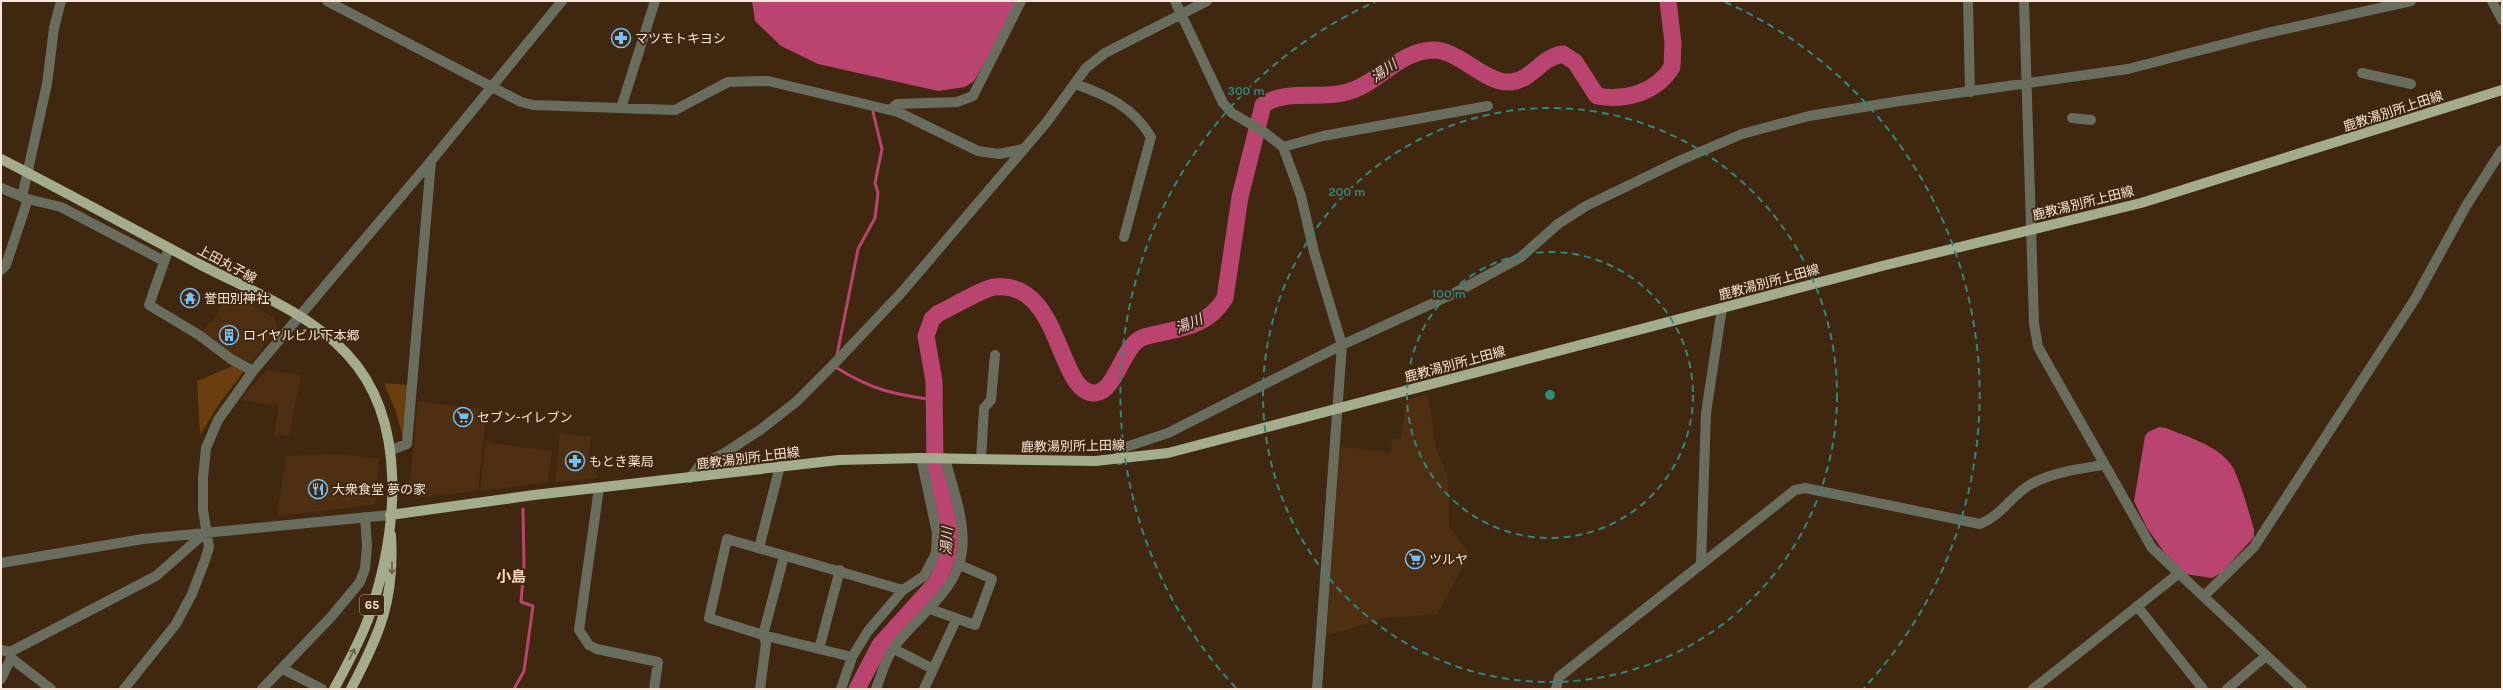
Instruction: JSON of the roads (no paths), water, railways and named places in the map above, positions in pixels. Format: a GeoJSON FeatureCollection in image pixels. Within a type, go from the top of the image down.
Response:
{"type":"FeatureCollection","features":[{"type":"Feature","properties":{"kind":"main road","name":"鹿教湯別所上田線"},"geometry":{"type":"LineString","coordinates":[[390,515],[599,488],[839,460],[944,458],[1119,460],[1168,453],[1722,308],[2202,185],[2502,90]]}},
{"type":"Feature","properties":{"kind":"main road","name":"上田丸子線"},"geometry":{"type":"LineString","coordinates":[[1,159],[301,317],[346,353],[366,379],[383,415],[391,450],[392,486],[390,515],[380,578],[370,615],[334,689]]}},
{"type":"Feature","properties":{"kind":"main road","name":"上田丸子線"},"geometry":{"type":"LineString","coordinates":[[352,689],[375,641],[388,602],[392,569],[390,515]]}},
{"type":"Feature","properties":{"kind":"street"},"geometry":{"type":"LineString","coordinates":[[1,270],[6,265],[25,198],[27,172],[39,113],[47,84],[54,28],[60,1]]}},
{"type":"Feature","properties":{"kind":"street"},"geometry":{"type":"LineString","coordinates":[[326,1],[492,85],[521,102],[533,105],[675,110],[728,82],[761,81],[778,83],[890,110],[978,151],[999,154],[1023,149]]}},
{"type":"Feature","properties":{"kind":"street"},"geometry":{"type":"LineString","coordinates":[[124,689],[166,638],[186,607],[209,547],[202,494],[206,448],[218,420],[253,371],[301,317],[562,1]]}},
{"type":"Feature","properties":{"kind":"street"},"geometry":{"type":"LineString","coordinates":[[621,108],[655,1]]}},
{"type":"Feature","properties":{"kind":"street"},"geometry":{"type":"LineString","coordinates":[[890,110],[897,104],[957,102],[973,96],[1022,1]]}},
{"type":"Feature","properties":{"kind":"street"},"geometry":{"type":"LineString","coordinates":[[1175,1],[1183,15],[1223,103],[1232,113],[1264,132],[1283,147],[1301,196],[1314,252],[1342,345],[1317,689]]}},
{"type":"Feature","properties":{"kind":"street"},"geometry":{"type":"LineString","coordinates":[[690,478],[700,465],[723,454],[760,430],[796,402],[832,366],[902,292],[1046,123],[1086,68],[1105,53],[1183,15],[1207,1]]}},
{"type":"Feature","properties":{"kind":"street"},"geometry":{"type":"LineString","coordinates":[[1968,1],[1970,92]]}},
{"type":"Feature","properties":{"kind":"street"},"geometry":{"type":"LineString","coordinates":[[2024,1],[2030,230],[2034,323],[2038,347],[2103,465],[2152,548],[2302,689]]}},
{"type":"Feature","properties":{"kind":"street"},"geometry":{"type":"LineString","coordinates":[[1119,460],[1120,452],[1123,448],[1168,433],[1342,345],[1453,294],[1521,257],[1569,216],[1586,206],[1681,160],[1742,134],[1809,116],[1900,101],[2128,69],[2263,34],[2411,1]]}},
{"type":"Feature","properties":{"kind":"street"},"geometry":{"type":"LineString","coordinates":[[2492,1],[2502,20]]}},
{"type":"Feature","properties":{"kind":"street"},"geometry":{"type":"LineString","coordinates":[[2362,73],[2412,84]]}},
{"type":"Feature","properties":{"kind":"street"},"geometry":{"type":"LineString","coordinates":[[1074,84],[1104,94],[1141,120],[1151,137],[1124,237]]}},
{"type":"Feature","properties":{"kind":"street"},"geometry":{"type":"LineString","coordinates":[[1283,147],[1323,136],[1488,106]]}},
{"type":"Feature","properties":{"kind":"street"},"geometry":{"type":"LineString","coordinates":[[2072,118],[2090,120]]}},
{"type":"Feature","properties":{"kind":"street"},"geometry":{"type":"LineString","coordinates":[[2204,596],[2254,547],[2415,299],[2466,206],[2502,150]]}},
{"type":"Feature","properties":{"kind":"street"},"geometry":{"type":"LineString","coordinates":[[391,450],[407,444],[431,161]]}},
{"type":"Feature","properties":{"kind":"street"},"geometry":{"type":"LineString","coordinates":[[1,188],[25,198],[61,207],[164,261]]}},
{"type":"Feature","properties":{"kind":"street"},"geometry":{"type":"LineString","coordinates":[[169,248],[149,305],[199,335],[231,359],[253,371]]}},
{"type":"Feature","properties":{"kind":"street"},"geometry":{"type":"LineString","coordinates":[[1701,563],[1706,413],[1722,308]]}},
{"type":"Feature","properties":{"kind":"street"},"geometry":{"type":"LineString","coordinates":[[981,459],[984,408],[991,400],[995,355]]}},
{"type":"Feature","properties":{"kind":"street"},"geometry":{"type":"LineString","coordinates":[[842,689],[852,657],[868,631],[903,590],[924,576],[936,553],[937,533],[924,458]]}},
{"type":"Feature","properties":{"kind":"street"},"geometry":{"type":"LineString","coordinates":[[876,689],[894,649],[930,609],[960,566],[963,550],[961,525],[944,458]]}},
{"type":"Feature","properties":{"kind":"street"},"geometry":{"type":"LineString","coordinates":[[1556,689],[1559,676],[1795,490],[1805,488],[1980,524],[1990,520],[2030,485],[2052,475],[2103,465]]}},
{"type":"Feature","properties":{"kind":"street"},"geometry":{"type":"LineString","coordinates":[[759,548],[780,466]]}},
{"type":"Feature","properties":{"kind":"street"},"geometry":{"type":"LineString","coordinates":[[599,488],[579,630],[589,645],[597,649],[658,662],[654,689]]}},
{"type":"Feature","properties":{"kind":"street"},"geometry":{"type":"LineString","coordinates":[[1,563],[121,542],[206,532],[390,515]]}},
{"type":"Feature","properties":{"kind":"street"},"geometry":{"type":"LineString","coordinates":[[262,689],[283,669],[290,658],[331,617],[360,582],[365,569],[367,546],[365,517]]}},
{"type":"Feature","properties":{"kind":"street"},"geometry":{"type":"LineString","coordinates":[[1,679],[8,653],[156,576],[206,532]]}},
{"type":"Feature","properties":{"kind":"street"},"geometry":{"type":"LineString","coordinates":[[852,657],[763,635],[709,618],[727,539],[784,556],[840,570],[903,590]]}},
{"type":"Feature","properties":{"kind":"street"},"geometry":{"type":"LineString","coordinates":[[760,689],[766,643],[763,635],[784,556]]}},
{"type":"Feature","properties":{"kind":"street"},"geometry":{"type":"LineString","coordinates":[[930,609],[956,620],[975,625],[992,579],[960,566]]}},
{"type":"Feature","properties":{"kind":"street"},"geometry":{"type":"LineString","coordinates":[[819,649],[840,570]]}},
{"type":"Feature","properties":{"kind":"street"},"geometry":{"type":"LineString","coordinates":[[2033,689],[2178,574]]}},
{"type":"Feature","properties":{"kind":"street"},"geometry":{"type":"LineString","coordinates":[[2137,606],[2203,689]]}},
{"type":"Feature","properties":{"kind":"street"},"geometry":{"type":"LineString","coordinates":[[924,689],[956,620]]}},
{"type":"Feature","properties":{"kind":"street"},"geometry":{"type":"LineString","coordinates":[[894,649],[933,669]]}},
{"type":"Feature","properties":{"kind":"street"},"geometry":{"type":"LineString","coordinates":[[8,653],[51,689]]}},
{"type":"Feature","properties":{"kind":"street"},"geometry":{"type":"LineString","coordinates":[[2227,689],[2266,656]]}},
{"type":"Feature","properties":{"kind":"street"},"geometry":{"type":"LineString","coordinates":[[283,669],[322,689]]}},
{"type":"Feature","properties":{"kind":"waterway","name":"湯川"},"geometry":{"type":"LineString","coordinates":[[857,689],[880,645],[936,583],[948,557],[950,531],[935,463],[934,381],[926,336],[932,319],[939,313],[989,288],[1016,289],[1033,300],[1046,318],[1073,376],[1083,389],[1095,393],[1103,390],[1109,384],[1130,348],[1136,341],[1144,337],[1178,329],[1199,322],[1209,316],[1225,298],[1240,197],[1263,105],[1282,97],[1333,95],[1343,93],[1366,84],[1408,56],[1433,50],[1443,51],[1453,55],[1492,78],[1511,82],[1525,77],[1548,60],[1563,54],[1575,62],[1597,96],[1629,96],[1649,89],[1665,76],[1672,67],[1673,43],[1668,1]]}},
{"type":"Feature","properties":{"kind":"waterway"},"geometry":{"type":"LineString","coordinates":[[837,355],[858,249],[875,218],[878,193],[875,183],[882,149],[873,112]]}},
{"type":"Feature","properties":{"kind":"waterway"},"geometry":{"type":"LineString","coordinates":[[837,365],[837,368],[861,381],[883,390],[906,396],[934,400]]}},
{"type":"Feature","properties":{"kind":"waterway"},"geometry":{"type":"LineString","coordinates":[[514,689],[524,671],[533,606],[521,602],[524,566],[523,509]]}},
{"type":"Feature","properties":{"kind":"place","name":"マツモトキヨシ"},"geometry":{"type":"Point","coordinates":[621,38]}},
{"type":"Feature","properties":{"kind":"place","name":"誉田別神社"},"geometry":{"type":"Point","coordinates":[190,298]}},
{"type":"Feature","properties":{"kind":"place","name":"ロイヤルビル下本郷"},"geometry":{"type":"Point","coordinates":[229,335]}},
{"type":"Feature","properties":{"kind":"place","name":"セブン-イレブン"},"geometry":{"type":"Point","coordinates":[463,417]}},
{"type":"Feature","properties":{"kind":"place","name":"もとき薬局"},"geometry":{"type":"Point","coordinates":[575,461]}},
{"type":"Feature","properties":{"kind":"place","name":"大衆食堂 夢の家"},"geometry":{"type":"Point","coordinates":[318,489]}},
{"type":"Feature","properties":{"kind":"place","name":"ツルヤ"},"geometry":{"type":"Point","coordinates":[1415,559]}},
{"type":"Feature","properties":{"kind":"district","name":"小島"},"geometry":{"type":"Point","coordinates":[511,577]}}]}
